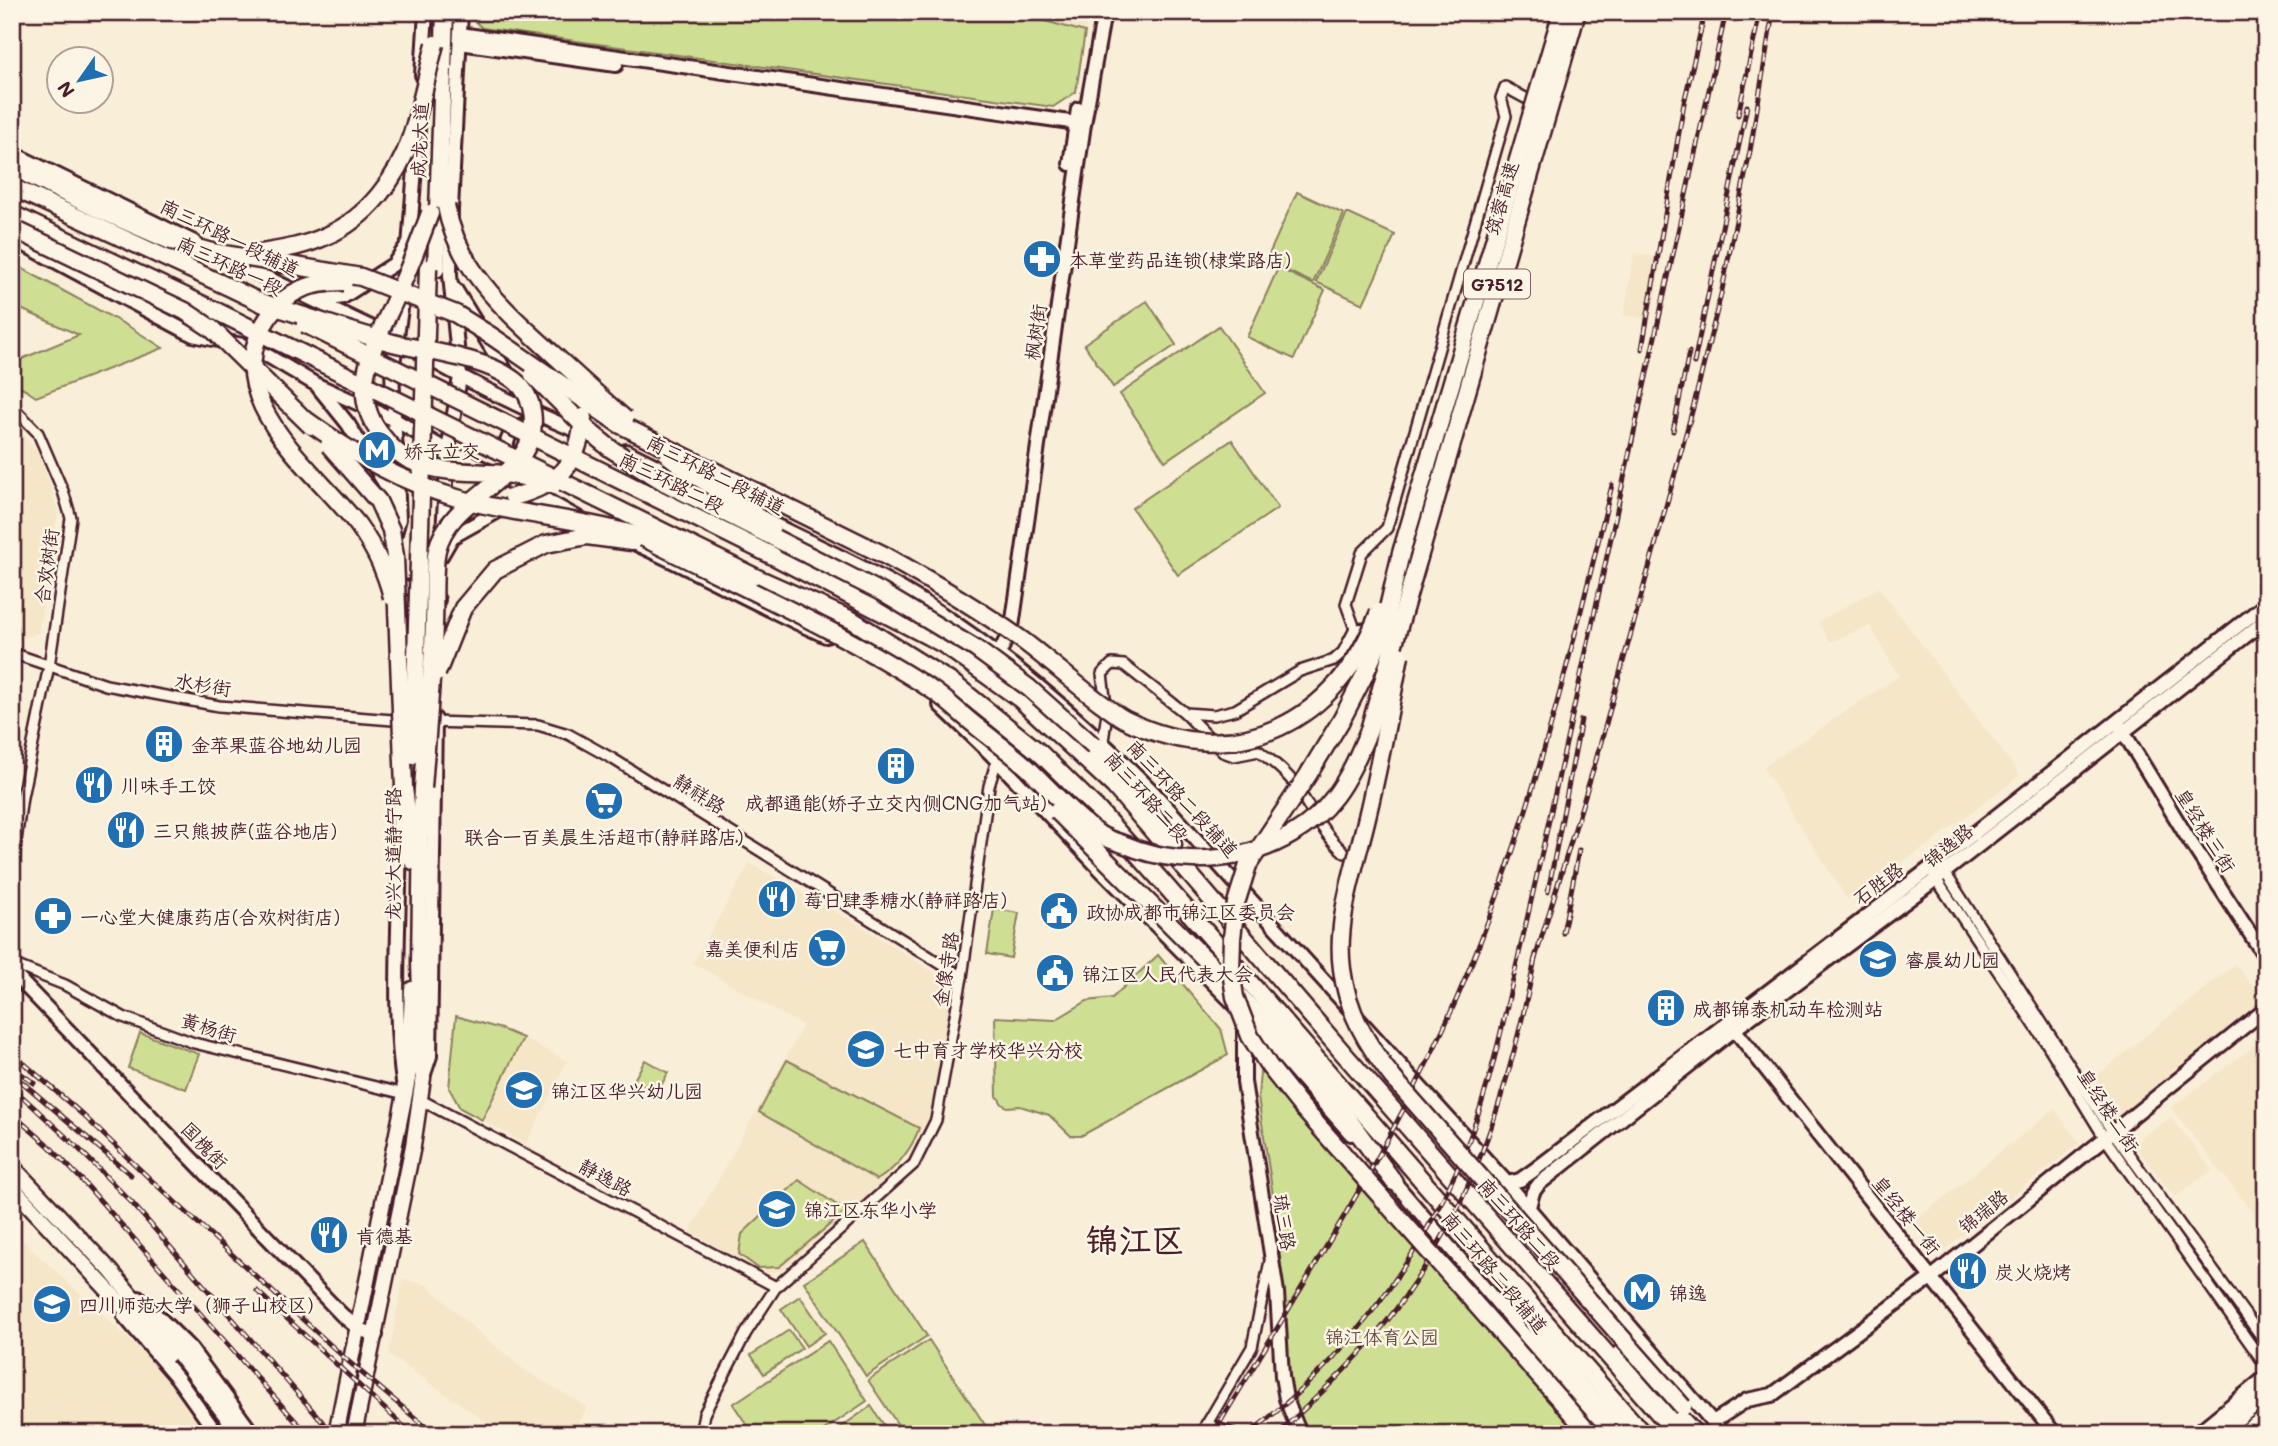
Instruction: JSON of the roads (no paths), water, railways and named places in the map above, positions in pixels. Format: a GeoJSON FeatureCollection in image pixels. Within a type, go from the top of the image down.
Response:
{"type":"FeatureCollection","features":[{"type":"Feature","properties":{"kind":"highway","name":"成龙大道"},"geometry":{"type":"LineString","coordinates":[[436,12],[450,41],[430,213],[438,270]]}},
{"type":"Feature","properties":{"kind":"highway","name":"成龙大道"},"geometry":{"type":"LineString","coordinates":[[438,270],[450,41],[445,12]]}},
{"type":"Feature","properties":{"kind":"highway","name":"筑蓉高速"},"geometry":{"type":"LineString","coordinates":[[1401,553],[1562,12]]}},
{"type":"Feature","properties":{"kind":"highway","name":"筑蓉高速"},"geometry":{"type":"LineString","coordinates":[[1418,556],[1577,12]]}},
{"type":"Feature","properties":{"kind":"highway"},"geometry":{"type":"LineString","coordinates":[[212,252],[250,254],[286,249],[327,236],[362,214],[386,187],[401,163],[450,41]]}},
{"type":"Feature","properties":{"kind":"highway"},"geometry":{"type":"LineString","coordinates":[[450,41],[444,170],[449,219],[459,249],[476,277],[499,303],[609,405],[687,470],[838,569],[976,649],[1098,744],[1163,827],[1189,875]]}},
{"type":"Feature","properties":{"kind":"highway"},"geometry":{"type":"LineString","coordinates":[[12,166],[168,240],[212,252],[361,278],[456,314],[619,424],[929,579],[1023,641],[1125,720],[1170,737],[1216,743],[1242,740],[1280,727],[1326,697],[1345,676],[1374,625],[1401,553]]}},
{"type":"Feature","properties":{"kind":"highway","name":"南三环路一段"},"geometry":{"type":"LineString","coordinates":[[12,187],[233,289],[428,385]]}},
{"type":"Feature","properties":{"kind":"highway"},"geometry":{"type":"LineString","coordinates":[[430,213],[398,293],[371,348],[364,398],[372,424],[399,453],[414,463],[433,468],[508,474],[539,480],[599,498]]}},
{"type":"Feature","properties":{"kind":"highway"},"geometry":{"type":"LineString","coordinates":[[13,228],[218,312],[754,576],[852,620],[954,684],[1025,739],[1098,810],[1643,1434]]}},
{"type":"Feature","properties":{"kind":"highway"},"geometry":{"type":"LineString","coordinates":[[13,228],[185,311],[212,329],[306,420],[378,501],[391,530],[395,556],[397,627]]}},
{"type":"Feature","properties":{"kind":"highway","name":"龙兴大道静宁路"},"geometry":{"type":"LineString","coordinates":[[414,788],[438,270]]}},
{"type":"Feature","properties":{"kind":"highway"},"geometry":{"type":"LineString","coordinates":[[391,288],[352,282],[327,282],[306,287],[282,299],[266,321],[255,344],[252,365],[257,395],[270,421],[290,450],[359,527],[378,558],[391,592],[421,831]]}},
{"type":"Feature","properties":{"kind":"highway"},"geometry":{"type":"LineString","coordinates":[[257,301],[342,329],[478,363],[514,380],[531,403],[533,426],[524,452],[516,464],[462,511],[449,526],[437,549],[431,689],[408,828],[413,861]]}},
{"type":"Feature","properties":{"kind":"highway"},"geometry":{"type":"LineString","coordinates":[[493,337],[611,449],[664,482],[838,569]]}},
{"type":"Feature","properties":{"kind":"highway"},"geometry":{"type":"LineString","coordinates":[[478,502],[503,500],[540,489],[566,470],[577,451],[583,413],[573,387],[541,343]]}},
{"type":"Feature","properties":{"kind":"highway","name":"南三环路二段"},"geometry":{"type":"LineString","coordinates":[[428,385],[773,556],[943,644],[1020,699],[1114,786],[1534,1270],[1686,1430]]}},
{"type":"Feature","properties":{"kind":"highway"},"geometry":{"type":"LineString","coordinates":[[306,420],[348,451],[391,474],[458,498],[609,527],[640,536],[844,638],[937,694],[1027,768],[1065,806],[1101,835],[1143,852],[1187,860],[1225,858],[1256,851],[1281,840],[1312,820],[1335,797],[1351,772],[1369,730],[1418,556]]}},
{"type":"Feature","properties":{"kind":"highway"},"geometry":{"type":"LineString","coordinates":[[431,689],[463,608],[495,570],[513,559],[546,544],[587,536],[652,546],[684,558]]}},
{"type":"Feature","properties":{"kind":"highway"},"geometry":{"type":"LineString","coordinates":[[1401,553],[1381,638],[1363,678],[1308,775],[1248,865],[1236,903],[1231,938],[1231,971],[1236,997],[1250,1036],[1269,1066],[1300,1105],[1590,1434]]}},
{"type":"Feature","properties":{"kind":"highway"},"geometry":{"type":"LineString","coordinates":[[1418,556],[1384,747],[1345,910],[1340,948],[1346,991],[1363,1036],[1393,1078],[1710,1428]]}},
{"type":"Feature","properties":{"kind":"highway"},"geometry":{"type":"LineString","coordinates":[[965,717],[1210,964],[1324,1086],[1394,1182]]}},
{"type":"Feature","properties":{"kind":"highway"},"geometry":{"type":"LineString","coordinates":[[1025,739],[1049,800]]}},
{"type":"Feature","properties":{"kind":"highway"},"geometry":{"type":"LineString","coordinates":[[1515,1287],[1538,1331],[1569,1372],[1623,1434]]}},
{"type":"Feature","properties":{"kind":"highway"},"geometry":{"type":"LineString","coordinates":[[2217,1434],[2266,1394]]}},
{"type":"Feature","properties":{"kind":"highway"},"geometry":{"type":"LineString","coordinates":[[2244,1434],[2266,1418]]}},
{"type":"Feature","properties":{"kind":"main road"},"geometry":{"type":"LineString","coordinates":[[412,1097],[400,1059],[397,977],[400,822],[393,719],[394,677],[388,563],[399,519],[392,371],[410,241],[426,12]]}},
{"type":"Feature","properties":{"kind":"main road"},"geometry":{"type":"LineString","coordinates":[[461,12],[450,41],[1079,128]]}},
{"type":"Feature","properties":{"kind":"main road","name":"枫树街"},"geometry":{"type":"LineString","coordinates":[[996,652],[1012,627],[1096,12]]}},
{"type":"Feature","properties":{"kind":"main road","name":"枫树街"},"geometry":{"type":"LineString","coordinates":[[1079,128],[1104,12]]}},
{"type":"Feature","properties":{"kind":"main road","name":"南三环路一段辅道"},"geometry":{"type":"LineString","coordinates":[[12,153],[429,359]]}},
{"type":"Feature","properties":{"kind":"main road"},"geometry":{"type":"LineString","coordinates":[[13,228],[193,335],[251,349],[268,356],[317,385],[395,420]]}},
{"type":"Feature","properties":{"kind":"main road"},"geometry":{"type":"LineString","coordinates":[[318,302],[343,297],[394,264],[410,241]]}},
{"type":"Feature","properties":{"kind":"main road"},"geometry":{"type":"LineString","coordinates":[[423,1078],[430,1056],[435,722],[441,556],[448,451],[460,377],[438,270]]}},
{"type":"Feature","properties":{"kind":"main road"},"geometry":{"type":"LineString","coordinates":[[438,270],[534,412]]}},
{"type":"Feature","properties":{"kind":"main road","name":"南三环路二段辅道"},"geometry":{"type":"LineString","coordinates":[[429,359],[460,377],[550,420],[615,446],[868,571],[927,604],[1029,677],[1098,744],[1153,792],[1507,1182],[1710,1428],[1723,1434]]}},
{"type":"Feature","properties":{"kind":"main road"},"geometry":{"type":"LineString","coordinates":[[317,385],[348,424],[397,503],[399,519]]}},
{"type":"Feature","properties":{"kind":"main road","name":"南三环路二段辅道"},"geometry":{"type":"LineString","coordinates":[[395,420],[569,514],[666,557],[762,608],[848,646],[939,703],[1244,1014],[1394,1182],[1609,1434]]}},
{"type":"Feature","properties":{"kind":"main road"},"geometry":{"type":"LineString","coordinates":[[537,495],[518,476],[505,453],[508,437],[518,426],[550,420]]}},
{"type":"Feature","properties":{"kind":"main road"},"geometry":{"type":"LineString","coordinates":[[441,556],[452,537],[516,501],[527,501],[569,514]]}},
{"type":"Feature","properties":{"kind":"main road"},"geometry":{"type":"LineString","coordinates":[[389,588],[428,589],[435,595],[440,607]]}},
{"type":"Feature","properties":{"kind":"main road","name":"石胜路"},"geometry":{"type":"LineString","coordinates":[[1507,1182],[1520,1180],[1533,1171],[1937,870],[2119,726],[2266,604]]}},
{"type":"Feature","properties":{"kind":"main road"},"geometry":{"type":"LineString","coordinates":[[2119,726],[2266,620]]}},
{"type":"Feature","properties":{"kind":"main road"},"geometry":{"type":"LineString","coordinates":[[939,703],[1008,757],[1090,847],[1126,895]]}},
{"type":"Feature","properties":{"kind":"main road","name":"皇经楼三街"},"geometry":{"type":"LineString","coordinates":[[2119,726],[2266,958]]}},
{"type":"Feature","properties":{"kind":"main road","name":"龙兴大道静宁路"},"geometry":{"type":"LineString","coordinates":[[336,1434],[412,1097],[423,1078],[419,963],[421,831]]}},
{"type":"Feature","properties":{"kind":"main road","name":"龙兴大道静宁路"},"geometry":{"type":"LineString","coordinates":[[355,1434],[413,1146],[412,1097],[408,1073],[413,972],[413,861]]}},
{"type":"Feature","properties":{"kind":"main road","name":"国槐街"},"geometry":{"type":"LineString","coordinates":[[12,972],[324,1296],[359,1329],[376,1335]]}},
{"type":"Feature","properties":{"kind":"main road","name":"锦瑞路"},"geometry":{"type":"LineString","coordinates":[[1710,1428],[1747,1400],[1772,1395],[1932,1277],[2266,1009]]}},
{"type":"Feature","properties":{"kind":"main road","name":"琉三路"},"geometry":{"type":"LineString","coordinates":[[1244,1014],[1244,1082],[1277,1292],[1282,1376],[1286,1399],[1300,1434]]}},
{"type":"Feature","properties":{"kind":"main road"},"geometry":{"type":"LineString","coordinates":[[1529,1207],[1533,1192],[1539,1184],[1731,1025]]}},
{"type":"Feature","properties":{"kind":"main road","name":"皇经楼一街"},"geometry":{"type":"LineString","coordinates":[[1731,1025],[2055,1434]]}},
{"type":"Feature","properties":{"kind":"main road"},"geometry":{"type":"LineString","coordinates":[[12,1166],[111,1271],[190,1348],[253,1434]]}},
{"type":"Feature","properties":{"kind":"main road"},"geometry":{"type":"LineString","coordinates":[[12,1187],[185,1373],[229,1434]]}},
{"type":"Feature","properties":{"kind":"main road"},"geometry":{"type":"LineString","coordinates":[[67,1245],[177,1379],[217,1434]]}},
{"type":"Feature","properties":{"kind":"main road"},"geometry":{"type":"LineString","coordinates":[[111,1271],[240,1434]]}},
{"type":"Feature","properties":{"kind":"main road"},"geometry":{"type":"LineString","coordinates":[[2196,1434],[2266,1377]]}},
{"type":"Feature","properties":{"kind":"main road"},"geometry":{"type":"LineString","coordinates":[[2260,1434],[2266,1429]]}},
{"type":"Feature","properties":{"kind":"street"},"geometry":{"type":"LineString","coordinates":[[1185,713],[1214,715],[1235,710],[1300,671],[1334,660],[1343,652],[1355,629],[1346,604],[1362,553],[1387,528],[1506,116],[1501,98],[1505,87],[1552,113]]}},
{"type":"Feature","properties":{"kind":"street","name":"合欢树街"},"geometry":{"type":"LineString","coordinates":[[12,406],[38,432],[63,491],[71,518],[49,666],[17,796],[12,870]]}},
{"type":"Feature","properties":{"kind":"street"},"geometry":{"type":"LineString","coordinates":[[1355,629],[1404,626]]}},
{"type":"Feature","properties":{"kind":"street","name":"水杉街"},"geometry":{"type":"LineString","coordinates":[[12,653],[106,685],[219,706],[393,719]]}},
{"type":"Feature","properties":{"kind":"street"},"geometry":{"type":"LineString","coordinates":[[1098,744],[1107,713],[1102,674],[1112,664],[1124,665],[1185,713],[1223,752],[1234,756],[1259,751],[1282,769],[1333,843],[1345,853]]}},
{"type":"Feature","properties":{"kind":"street","name":"静祥路"},"geometry":{"type":"LineString","coordinates":[[393,719],[538,725],[568,734],[613,759],[962,977]]}},
{"type":"Feature","properties":{"kind":"street","name":"金像寺路"},"geometry":{"type":"LineString","coordinates":[[699,1434],[704,1414],[746,1333],[776,1287],[914,1164],[936,1120],[962,977],[989,786],[997,760]]}},
{"type":"Feature","properties":{"kind":"street","name":"皇经楼二街"},"geometry":{"type":"LineString","coordinates":[[1937,870],[2108,1134],[2266,1366]]}},
{"type":"Feature","properties":{"kind":"street","name":"黄杨街"},"geometry":{"type":"LineString","coordinates":[[12,964],[65,985],[123,1017],[194,1043],[412,1097]]}},
{"type":"Feature","properties":{"kind":"street","name":"静逸路"},"geometry":{"type":"LineString","coordinates":[[412,1097],[776,1287]]}},
{"type":"Feature","properties":{"kind":"street","name":"皇经楼二街"},"geometry":{"type":"LineString","coordinates":[[2108,1134],[2266,1343]]}},
{"type":"Feature","properties":{"kind":"street"},"geometry":{"type":"LineString","coordinates":[[1201,1434],[1252,1347],[1271,1256]]}},
{"type":"Feature","properties":{"kind":"street"},"geometry":{"type":"LineString","coordinates":[[1206,1424],[1234,1434]]}},
{"type":"Feature","properties":{"kind":"railway"},"geometry":{"type":"LineString","coordinates":[[1642,349],[1684,103],[1705,12]]}},
{"type":"Feature","properties":{"kind":"railway"},"geometry":{"type":"LineString","coordinates":[[1248,1434],[1312,1379],[1341,1348],[1394,1282],[1437,1210],[1474,1128],[1494,1059],[1525,928],[1726,12]]}},
{"type":"Feature","properties":{"kind":"railway"},"geometry":{"type":"LineString","coordinates":[[1738,115],[1760,12]]}},
{"type":"Feature","properties":{"kind":"railway"},"geometry":{"type":"LineString","coordinates":[[1534,962],[1596,760],[1693,408],[1722,290],[1750,151],[1773,12]]}},
{"type":"Feature","properties":{"kind":"railway"},"geometry":{"type":"LineString","coordinates":[[1694,363],[1747,106]]}},
{"type":"Feature","properties":{"kind":"railway"},"geometry":{"type":"LineString","coordinates":[[1673,431],[1689,352]]}},
{"type":"Feature","properties":{"kind":"railway"},"geometry":{"type":"LineString","coordinates":[[1213,1434],[1393,1130],[1445,1025],[1473,960],[1521,827],[1541,759],[1612,485]]}},
{"type":"Feature","properties":{"kind":"railway"},"geometry":{"type":"LineString","coordinates":[[1548,892],[1581,720]]}},
{"type":"Feature","properties":{"kind":"railway"},"geometry":{"type":"LineString","coordinates":[[1563,933],[1579,850]]}},
{"type":"Feature","properties":{"kind":"railway"},"geometry":{"type":"LineString","coordinates":[[1278,1434],[1375,1336],[1436,1248],[1481,1156],[1498,1107],[1536,954]]}},
{"type":"Feature","properties":{"kind":"railway"},"geometry":{"type":"LineString","coordinates":[[12,1053],[83,1115],[349,1362],[434,1434]]}},
{"type":"Feature","properties":{"kind":"railway"},"geometry":{"type":"LineString","coordinates":[[12,1067],[34,1083]]}},
{"type":"Feature","properties":{"kind":"railway"},"geometry":{"type":"LineString","coordinates":[[22,1082],[131,1175]]}},
{"type":"Feature","properties":{"kind":"railway"},"geometry":{"type":"LineString","coordinates":[[12,1087],[132,1203],[333,1434]]}},
{"type":"Feature","properties":{"kind":"railway"},"geometry":{"type":"LineString","coordinates":[[12,1114],[48,1145],[81,1179],[307,1434]]}},
{"type":"Feature","properties":{"kind":"railway"},"geometry":{"type":"LineString","coordinates":[[257,1291],[412,1434]]}},
{"type":"Feature","properties":{"kind":"place","name":"本草堂药品连锁(棣棠路店)"},"geometry":{"type":"Point","coordinates":[1042,259]}},
{"type":"Feature","properties":{"kind":"place","name":"娇子立交"},"geometry":{"type":"Point","coordinates":[377,450]}},
{"type":"Feature","properties":{"kind":"place","name":"金苹果蓝谷地幼儿园"},"geometry":{"type":"Point","coordinates":[164,744]}},
{"type":"Feature","properties":{"kind":"place","name":"成都通能(娇子立交内侧CNG加气站)"},"geometry":{"type":"Point","coordinates":[896,766]}},
{"type":"Feature","properties":{"kind":"place","name":"川味手工饺"},"geometry":{"type":"Point","coordinates":[94,785]}},
{"type":"Feature","properties":{"kind":"place","name":"联合一百美晨生活超市(静祥路店)"},"geometry":{"type":"Point","coordinates":[604,801]}},
{"type":"Feature","properties":{"kind":"place","name":"三只熊披萨(蓝谷地店)"},"geometry":{"type":"Point","coordinates":[126,830]}},
{"type":"Feature","properties":{"kind":"place","name":"莓日肆季糖水(静祥路店)"},"geometry":{"type":"Point","coordinates":[777,899]}},
{"type":"Feature","properties":{"kind":"place","name":"政协成都市锦江区委员会"},"geometry":{"type":"Point","coordinates":[1059,911]}},
{"type":"Feature","properties":{"kind":"place","name":"一心堂大健康药店(合欢树街店)"},"geometry":{"type":"Point","coordinates":[53,916]}},
{"type":"Feature","properties":{"kind":"place","name":"嘉美便利店"},"geometry":{"type":"Point","coordinates":[827,948]}},
{"type":"Feature","properties":{"kind":"place","name":"睿晨幼儿园"},"geometry":{"type":"Point","coordinates":[1878,959]}},
{"type":"Feature","properties":{"kind":"place","name":"锦江区人民代表大会"},"geometry":{"type":"Point","coordinates":[1055,973]}},
{"type":"Feature","properties":{"kind":"place","name":"成都锦泰机动车检测站"},"geometry":{"type":"Point","coordinates":[1666,1008]}},
{"type":"Feature","properties":{"kind":"place","name":"七中育才学校华兴分校"},"geometry":{"type":"Point","coordinates":[866,1049]}},
{"type":"Feature","properties":{"kind":"place","name":"锦江区华兴幼儿园"},"geometry":{"type":"Point","coordinates":[524,1090]}},
{"type":"Feature","properties":{"kind":"place","name":"锦江区东华小学"},"geometry":{"type":"Point","coordinates":[777,1209]}},
{"type":"Feature","properties":{"kind":"place","name":"肯德基"},"geometry":{"type":"Point","coordinates":[329,1235]}},
{"type":"Feature","properties":{"kind":"place","name":"炭火烧烤"},"geometry":{"type":"Point","coordinates":[1968,1271]}},
{"type":"Feature","properties":{"kind":"place","name":"锦逸"},"geometry":{"type":"Point","coordinates":[1642,1292]}},
{"type":"Feature","properties":{"kind":"place","name":"四川师范大学（狮子山校区）"},"geometry":{"type":"Point","coordinates":[52,1304]}},
{"type":"Feature","properties":{"kind":"district","name":"锦江区"},"geometry":{"type":"Point","coordinates":[1135,1238]}},
{"type":"Feature","properties":{"kind":"park label","name":"锦江体育公园"},"geometry":{"type":"Point","coordinates":[1382,1336]}}]}
